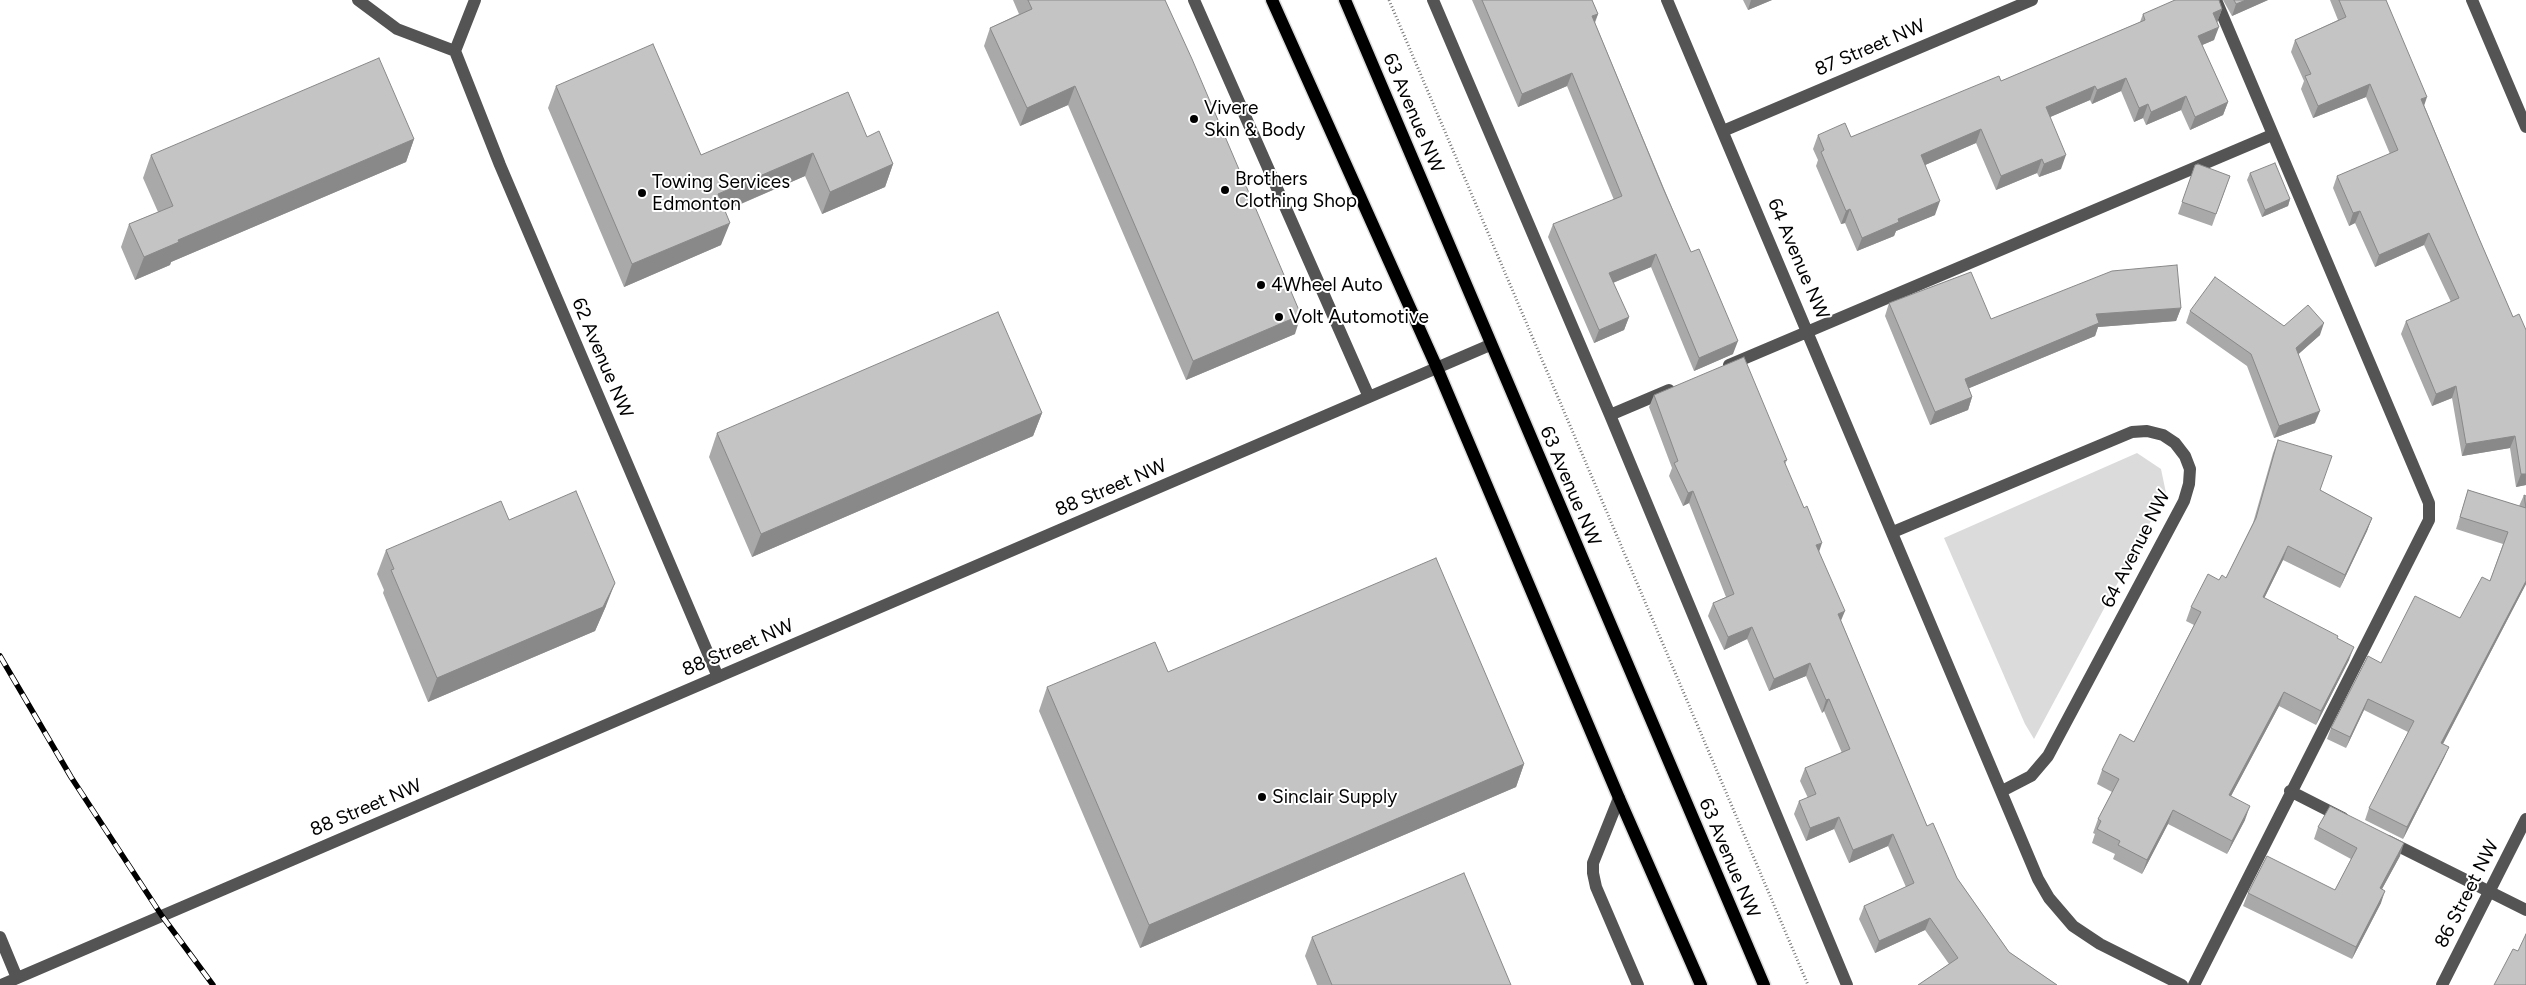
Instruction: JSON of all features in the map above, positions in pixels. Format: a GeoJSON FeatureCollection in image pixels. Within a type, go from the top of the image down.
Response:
{"type":"FeatureCollection","features":[{"type":"Feature","properties":{"kind":"main road"},"geometry":{"type":"LineString","coordinates":[[1272,0],[1437,368],[1619,798],[1701,985]]}},
{"type":"Feature","properties":{"kind":"main road","name":"63 Avenue NW"},"geometry":{"type":"LineString","coordinates":[[1345,0],[1490,345],[1764,985]]}},
{"type":"Feature","properties":{"kind":"street"},"geometry":{"type":"LineString","coordinates":[[358,0],[397,28],[455,51],[475,0]]}},
{"type":"Feature","properties":{"kind":"street"},"geometry":{"type":"LineString","coordinates":[[1194,0],[1369,397]]}},
{"type":"Feature","properties":{"kind":"street"},"geometry":{"type":"LineString","coordinates":[[1433,0],[1610,415],[1847,985]]}},
{"type":"Feature","properties":{"kind":"street","name":"64 Avenue NW"},"geometry":{"type":"LineString","coordinates":[[1667,0],[2038,879],[2049,898],[2068,921],[2100,944],[2182,985]]}},
{"type":"Feature","properties":{"kind":"street","name":"87 Street NW"},"geometry":{"type":"LineString","coordinates":[[1723,131],[2032,0]]}},
{"type":"Feature","properties":{"kind":"street"},"geometry":{"type":"LineString","coordinates":[[2194,985],[2290,791],[2429,520],[2428,502],[2216,0]]}},
{"type":"Feature","properties":{"kind":"street"},"geometry":{"type":"LineString","coordinates":[[2472,0],[2526,127]]}},
{"type":"Feature","properties":{"kind":"street","name":"62 Avenue NW"},"geometry":{"type":"LineString","coordinates":[[455,51],[500,165],[718,677]]}},
{"type":"Feature","properties":{"kind":"street"},"geometry":{"type":"LineString","coordinates":[[1718,370],[2272,135]]}},
{"type":"Feature","properties":{"kind":"street","name":"88 Street NW"},"geometry":{"type":"LineString","coordinates":[[2,985],[1490,345]]}},
{"type":"Feature","properties":{"kind":"street"},"geometry":{"type":"LineString","coordinates":[[1610,415],[1682,385]]}},
{"type":"Feature","properties":{"kind":"street","name":"64 Avenue NW"},"geometry":{"type":"LineString","coordinates":[[1892,532],[2132,432],[2147,431],[2163,435],[2175,442],[2185,456],[2190,469],[2189,484],[2184,501],[2048,756],[2031,776],[2002,791]]}},
{"type":"Feature","properties":{"kind":"street"},"geometry":{"type":"LineString","coordinates":[[2290,791],[2352,823]]}},
{"type":"Feature","properties":{"kind":"street"},"geometry":{"type":"LineString","coordinates":[[1619,798],[1593,863],[1593,873],[1596,887],[1638,985]]}},
{"type":"Feature","properties":{"kind":"street","name":"86 Street NW"},"geometry":{"type":"LineString","coordinates":[[2442,985],[2526,819]]}},
{"type":"Feature","properties":{"kind":"street"},"geometry":{"type":"LineString","coordinates":[[2379,836],[2526,910]]}},
{"type":"Feature","properties":{"kind":"street"},"geometry":{"type":"LineString","coordinates":[[0,937],[17,978]]}},
{"type":"Feature","properties":{"kind":"path"},"geometry":{"type":"LineString","coordinates":[[1389,0],[1808,985]]}},
{"type":"Feature","properties":{"kind":"shaded area"},"geometry":{"type":"Polygon","coordinates":[[[2137,453],[2161,469],[2166,493],[2034,739],[2025,724],[1944,538],[2137,453]]]}},
{"type":"Feature","properties":{"kind":"building"},"geometry":{"type":"Polygon","coordinates":[[[1028,0],[1165,0],[1301,315],[1193,361],[1075,86],[1027,108],[990,28],[1032,9],[1028,0]]]}},
{"type":"Feature","properties":{"kind":"building"},"geometry":{"type":"Polygon","coordinates":[[[1482,0],[1592,0],[1598,14],[1592,16],[1663,188],[1691,252],[1699,249],[1738,341],[1699,358],[1656,254],[1609,273],[1629,317],[1599,330],[1553,224],[1622,196],[1572,73],[1522,94],[1482,0]]]}},
{"type":"Feature","properties":{"kind":"building"},"geometry":{"type":"Polygon","coordinates":[[[2175,0],[2219,0],[2222,9],[2213,13],[2219,27],[2198,36],[2228,102],[2195,117],[2186,96],[2151,112],[2148,104],[2139,108],[2126,78],[2097,90],[2095,86],[2046,107],[2066,155],[2044,164],[2042,159],[2001,176],[1981,129],[1921,155],[1940,201],[1898,219],[1899,222],[1862,238],[1850,209],[1846,211],[1821,152],[1824,150],[1818,135],[1845,123],[1851,137],[1999,76],[2001,81],[2145,20],[2143,14],[2175,0]]]}},
{"type":"Feature","properties":{"kind":"building"},"geometry":{"type":"Polygon","coordinates":[[[2234,0],[2246,0],[2236,4],[2234,0]]]}},
{"type":"Feature","properties":{"kind":"building"},"geometry":{"type":"Polygon","coordinates":[[[2339,0],[2386,0],[2427,97],[2421,99],[2478,236],[2513,317],[2519,314],[2526,330],[2526,474],[2521,474],[2515,436],[2466,444],[2456,386],[2436,394],[2406,321],[2459,298],[2429,233],[2379,255],[2360,211],[2353,213],[2337,176],[2398,150],[2370,84],[2318,106],[2305,76],[2311,74],[2295,40],[2346,17],[2339,0]]]}},
{"type":"Feature","properties":{"kind":"building"},"geometry":{"type":"Polygon","coordinates":[[[653,44],[701,155],[848,92],[867,137],[879,131],[893,164],[830,192],[813,153],[718,194],[730,223],[632,264],[556,86],[653,44]]]}},
{"type":"Feature","properties":{"kind":"building"},"geometry":{"type":"Polygon","coordinates":[[[379,58],[414,139],[178,240],[179,242],[144,257],[129,224],[173,206],[151,155],[379,58]]]}},
{"type":"Feature","properties":{"kind":"building"},"geometry":{"type":"Polygon","coordinates":[[[2275,163],[2290,199],[2265,210],[2250,173],[2275,163]]]}},
{"type":"Feature","properties":{"kind":"building"},"geometry":{"type":"Polygon","coordinates":[[[2198,164],[2230,176],[2216,214],[2182,202],[2195,165],[2198,164]]]}},
{"type":"Feature","properties":{"kind":"building"},"geometry":{"type":"Polygon","coordinates":[[[2177,265],[2181,308],[2096,314],[2099,323],[1965,379],[1972,397],[1935,412],[1889,303],[1971,272],[1991,319],[2112,271],[2177,265]]]}},
{"type":"Feature","properties":{"kind":"building"},"geometry":{"type":"Polygon","coordinates":[[[2215,277],[2284,326],[2308,305],[2324,323],[2296,348],[2320,411],[2279,426],[2251,354],[2190,311],[2215,277]]]}},
{"type":"Feature","properties":{"kind":"building"},"geometry":{"type":"Polygon","coordinates":[[[998,312],[1042,413],[761,534],[717,433],[998,312]]]}},
{"type":"Feature","properties":{"kind":"building"},"geometry":{"type":"Polygon","coordinates":[[[1744,357],[1787,460],[1784,461],[1804,508],[1807,506],[1822,543],[1816,545],[1845,611],[1838,614],[1927,826],[1933,823],[1957,878],[2009,952],[2057,985],[1918,985],[1958,958],[1930,918],[1879,941],[1864,906],[1914,883],[1893,834],[1853,850],[1839,817],[1810,828],[1799,801],[1816,794],[1805,768],[1850,749],[1829,699],[1826,700],[1810,663],[1774,679],[1752,627],[1728,637],[1713,603],[1734,594],[1693,491],[1688,493],[1674,463],[1678,461],[1654,395],[1744,357]]]}},
{"type":"Feature","properties":{"kind":"building"},"geometry":{"type":"Polygon","coordinates":[[[2278,440],[2332,456],[2320,490],[2372,518],[2345,575],[2288,546],[2263,597],[2338,636],[2337,638],[2354,647],[2321,711],[2284,692],[2229,795],[2250,806],[2232,841],[2173,810],[2147,860],[2118,845],[2120,841],[2097,829],[2101,821],[2098,819],[2119,779],[2102,770],[2120,734],[2134,742],[2201,612],[2191,607],[2208,574],[2219,580],[2222,575],[2226,578],[2256,518],[2278,440]]]}},
{"type":"Feature","properties":{"kind":"building"},"geometry":{"type":"Polygon","coordinates":[[[2468,490],[2526,508],[2526,581],[2441,743],[2449,747],[2407,827],[2369,808],[2414,721],[2368,699],[2350,737],[2331,728],[2368,656],[2381,663],[2415,596],[2460,618],[2482,577],[2490,581],[2508,532],[2460,517],[2468,490]]]}},
{"type":"Feature","properties":{"kind":"building"},"geometry":{"type":"Polygon","coordinates":[[[576,491],[615,583],[603,607],[437,678],[391,570],[394,569],[386,550],[501,501],[509,520],[576,491]]]}},
{"type":"Feature","properties":{"kind":"building"},"geometry":{"type":"Polygon","coordinates":[[[1436,558],[1524,764],[1149,925],[1047,687],[1155,642],[1168,672],[1436,558]]]}},
{"type":"Feature","properties":{"kind":"building"},"geometry":{"type":"Polygon","coordinates":[[[2330,806],[2404,843],[2380,888],[2385,891],[2356,947],[2248,893],[2267,856],[2335,890],[2357,848],[2318,827],[2330,806]]]}},
{"type":"Feature","properties":{"kind":"building"},"geometry":{"type":"Polygon","coordinates":[[[1464,873],[1511,985],[1332,985],[1312,937],[1464,873]]]}},
{"type":"Feature","properties":{"kind":"building"},"geometry":{"type":"Polygon","coordinates":[[[2526,934],[2526,985],[2494,985],[2513,949],[2518,951],[2526,934]]]}},
{"type":"Feature","properties":{"kind":"railway"},"geometry":{"type":"LineString","coordinates":[[0,656],[71,777],[162,916],[213,985]]}},
{"type":"Feature","properties":{"kind":"place","name":"Vivere Skin & Body"},"geometry":{"type":"Point","coordinates":[1194,119]}},
{"type":"Feature","properties":{"kind":"place","name":"Brothers Clothing Shop"},"geometry":{"type":"Point","coordinates":[1225,190]}},
{"type":"Feature","properties":{"kind":"place","name":"Towing Services Edmonton"},"geometry":{"type":"Point","coordinates":[642,193]}},
{"type":"Feature","properties":{"kind":"place","name":"4Wheel Auto"},"geometry":{"type":"Point","coordinates":[1261,285]}},
{"type":"Feature","properties":{"kind":"place","name":"Volt Automotive"},"geometry":{"type":"Point","coordinates":[1279,317]}},
{"type":"Feature","properties":{"kind":"place","name":"Sinclair Supply"},"geometry":{"type":"Point","coordinates":[1262,797]}}]}
